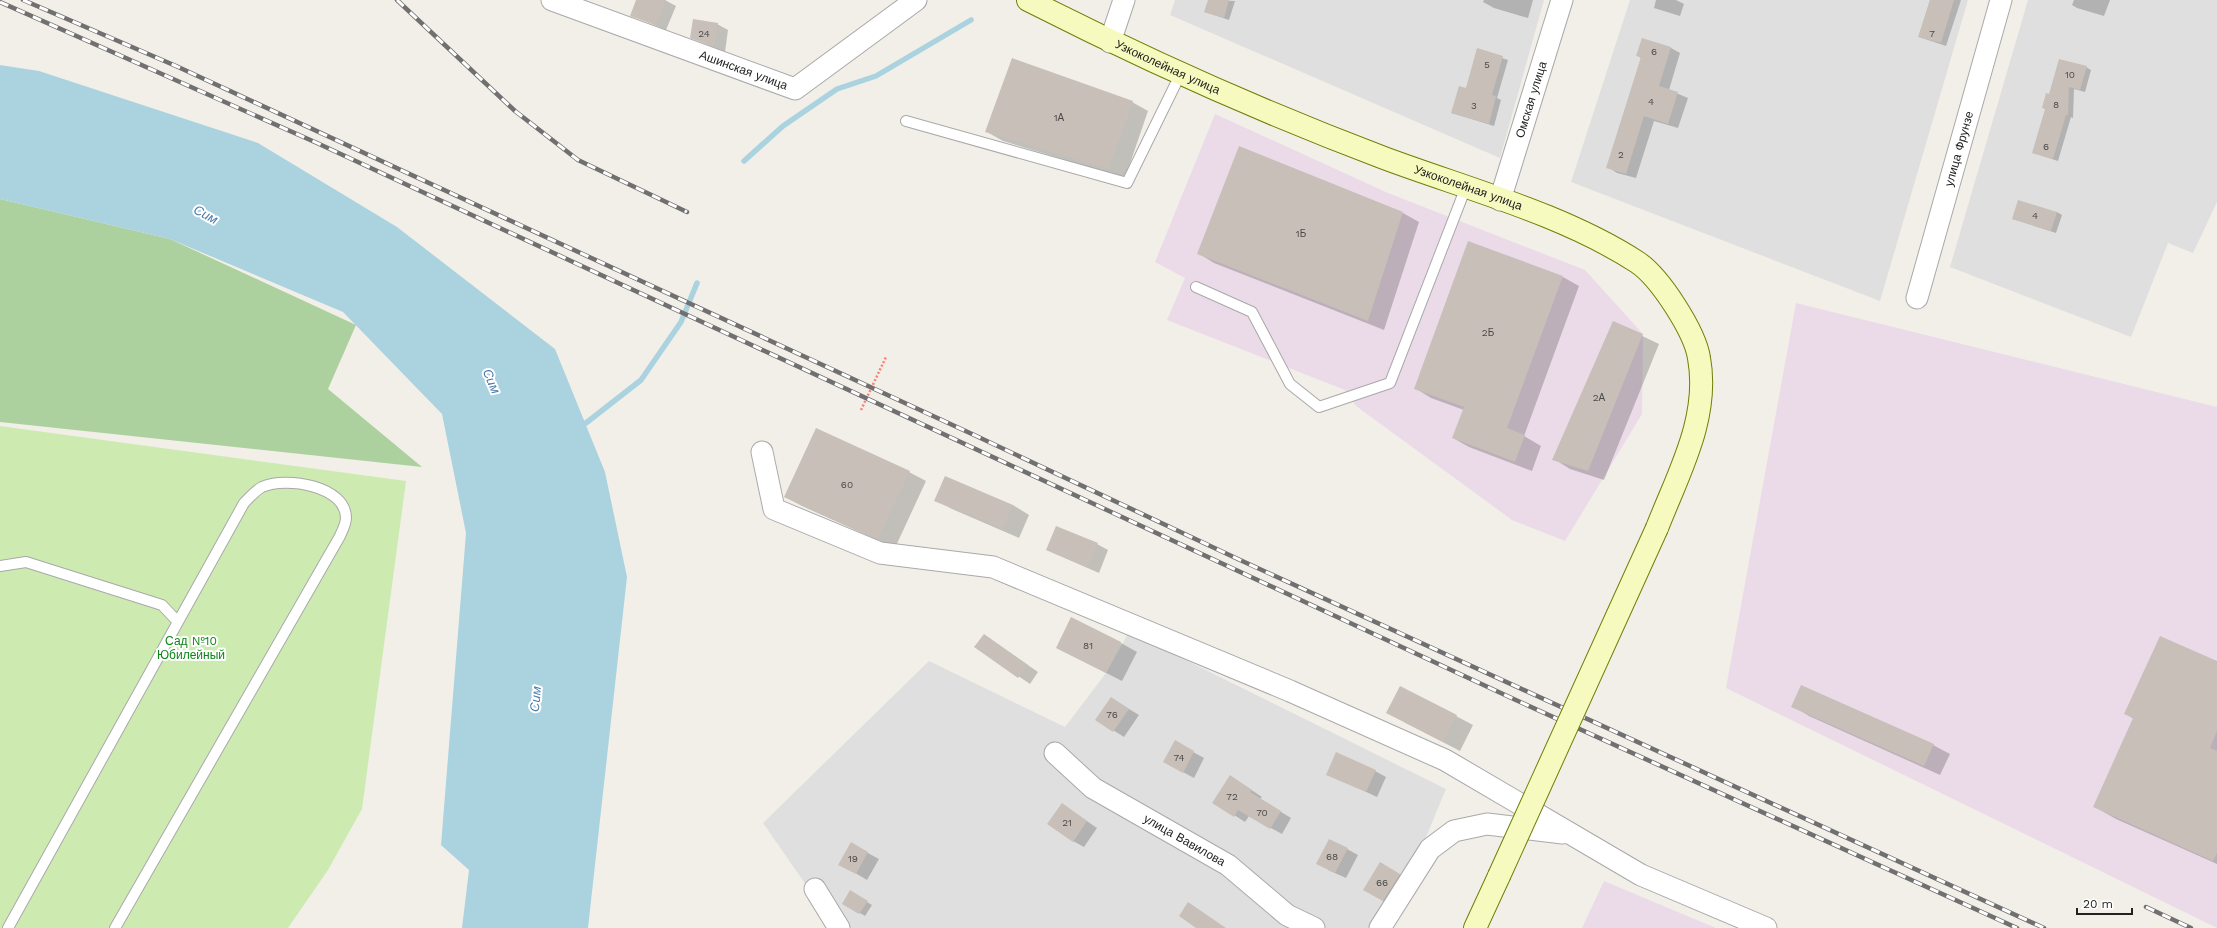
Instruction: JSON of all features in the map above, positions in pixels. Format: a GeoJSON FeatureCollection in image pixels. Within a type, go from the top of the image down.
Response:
{"type":"FeatureCollection","features":[{"type":"Feature","properties":{"kind":"street","name":"Ашинская улица"},"geometry":{"type":"LineString","coordinates":[[552,0],[794,89],[916,0]]}},
{"type":"Feature","properties":{"kind":"street","name":"Узкоколейная улица"},"geometry":{"type":"LineString","coordinates":[[1028,0],[1110,42],[1180,75],[1384,158],[1587,232],[1640,264],[1680,310],[1699,357],[1700,410],[1685,459],[1657,528],[1475,928]]}},
{"type":"Feature","properties":{"kind":"street"},"geometry":{"type":"LineString","coordinates":[[1110,42],[1124,0]]}},
{"type":"Feature","properties":{"kind":"street","name":"Омская улица"},"geometry":{"type":"LineString","coordinates":[[1500,200],[1562,0]]}},
{"type":"Feature","properties":{"kind":"street","name":"улица Фрунзе"},"geometry":{"type":"LineString","coordinates":[[1918,298],[2001,0]]}},
{"type":"Feature","properties":{"kind":"street"},"geometry":{"type":"LineString","coordinates":[[762,452],[774,509],[880,553],[993,567],[1283,688],[1445,760],[1641,875],[1766,928]]}},
{"type":"Feature","properties":{"kind":"street","name":"улица Вавилова"},"geometry":{"type":"LineString","coordinates":[[1055,753],[1093,788],[1228,865],[1286,915],[1314,928]]}},
{"type":"Feature","properties":{"kind":"street"},"geometry":{"type":"LineString","coordinates":[[1380,928],[1430,849],[1454,831],[1487,824],[1572,834]]}},
{"type":"Feature","properties":{"kind":"street"},"geometry":{"type":"LineString","coordinates":[[815,889],[839,928]]}},
{"type":"Feature","properties":{"kind":"lane"},"geometry":{"type":"LineString","coordinates":[[906,121],[1127,183],[1180,75]]}},
{"type":"Feature","properties":{"kind":"lane"},"geometry":{"type":"LineString","coordinates":[[1196,287],[1252,312],[1290,384],[1318,407],[1390,383],[1466,187]]}},
{"type":"Feature","properties":{"kind":"lane"},"geometry":{"type":"LineString","coordinates":[[8,928],[244,503],[261,487],[280,482],[300,483],[326,491],[341,501],[346,519],[340,536],[115,928]]}},
{"type":"Feature","properties":{"kind":"lane"},"geometry":{"type":"LineString","coordinates":[[0,566],[26,562],[162,605],[178,622]]}},
{"type":"Feature","properties":{"kind":"path"},"geometry":{"type":"LineString","coordinates":[[861,410],[886,356]]}},
{"type":"Feature","properties":{"kind":"shaded area"},"geometry":{"type":"Polygon","coordinates":[[[1175,0],[1544,0],[1500,158],[1170,15],[1175,0]]]}},
{"type":"Feature","properties":{"kind":"shaded area"},"geometry":{"type":"Polygon","coordinates":[[[1630,0],[1968,0],[1880,301],[1571,182],[1630,0]]]}},
{"type":"Feature","properties":{"kind":"shaded area"},"geometry":{"type":"Polygon","coordinates":[[[2028,0],[2217,0],[2217,202],[2193,253],[2168,243],[2131,337],[1950,267],[2028,0]]]}},
{"type":"Feature","properties":{"kind":"shaded area"},"geometry":{"type":"Polygon","coordinates":[[[1215,114],[1388,193],[1585,270],[1643,334],[1642,414],[1565,541],[1512,520],[1356,406],[1345,390],[1167,320],[1185,278],[1155,262],[1215,114]]]}},
{"type":"Feature","properties":{"kind":"shaded area"},"geometry":{"type":"Polygon","coordinates":[[[1796,303],[2217,407],[2217,928],[1726,688],[1796,303]]]}},
{"type":"Feature","properties":{"kind":"shaded area"},"geometry":{"type":"Polygon","coordinates":[[[1129,632],[1446,789],[1408,880],[1375,928],[836,928],[763,823],[929,661],[1065,727],[1106,673],[1129,632]]]}},
{"type":"Feature","properties":{"kind":"shaded area"},"geometry":{"type":"Polygon","coordinates":[[[1604,881],[1716,928],[1582,928],[1604,881]]]}},
{"type":"Feature","properties":{"kind":"green space"},"geometry":{"type":"Polygon","coordinates":[[[0,199],[170,239],[356,325],[328,389],[422,467],[0,422],[0,199]]]}},
{"type":"Feature","properties":{"kind":"green space","name":"Сад №10 Юбилейный"},"geometry":{"type":"Polygon","coordinates":[[[0,426],[406,481],[362,809],[328,870],[288,928],[0,928],[0,426]]]}},
{"type":"Feature","properties":{"kind":"water","name":"Сим"},"geometry":{"type":"Polygon","coordinates":[[[0,65],[39,71],[258,143],[397,227],[555,349],[605,472],[627,577],[588,928],[462,928],[469,870],[441,845],[466,533],[442,414],[343,312],[170,239],[0,199],[0,65]]]}},
{"type":"Feature","properties":{"kind":"building"},"geometry":{"type":"Polygon","coordinates":[[[636,0],[666,0],[656,25],[630,16],[636,0]]]}},
{"type":"Feature","properties":{"kind":"building"},"geometry":{"type":"Polygon","coordinates":[[[1208,0],[1229,0],[1224,18],[1204,12],[1208,0]]]}},
{"type":"Feature","properties":{"kind":"building"},"geometry":{"type":"Polygon","coordinates":[[[1930,0],[1954,0],[1941,43],[1918,37],[1930,0]]]}},
{"type":"Feature","properties":{"kind":"building"},"geometry":{"type":"Polygon","coordinates":[[[693,19],[718,23],[714,47],[690,38],[693,19]]]}},
{"type":"Feature","properties":{"kind":"building"},"geometry":{"type":"Polygon","coordinates":[[[1642,38],[1671,47],[1659,86],[1678,92],[1668,124],[1644,116],[1626,174],[1606,168],[1641,57],[1636,56],[1642,38]]]}},
{"type":"Feature","properties":{"kind":"building"},"geometry":{"type":"Polygon","coordinates":[[[1477,48],[1503,56],[1492,95],[1496,96],[1489,124],[1451,113],[1459,86],[1466,88],[1477,48]]]}},
{"type":"Feature","properties":{"kind":"building"},"geometry":{"type":"Polygon","coordinates":[[[1012,58],[1133,101],[1109,169],[985,132],[1012,58]]]}},
{"type":"Feature","properties":{"kind":"building"},"geometry":{"type":"Polygon","coordinates":[[[2059,59],[2087,66],[2080,90],[2069,87],[2068,115],[2066,115],[2053,159],[2032,153],[2045,109],[2042,108],[2046,93],[2049,94],[2059,59]]]}},
{"type":"Feature","properties":{"kind":"building"},"geometry":{"type":"Polygon","coordinates":[[[1239,146],[1403,212],[1368,321],[1197,254],[1239,146]]]}},
{"type":"Feature","properties":{"kind":"building"},"geometry":{"type":"Polygon","coordinates":[[[2018,200],[2057,212],[2051,231],[2012,219],[2018,200]]]}},
{"type":"Feature","properties":{"kind":"building"},"geometry":{"type":"Polygon","coordinates":[[[1468,241],[1563,276],[1507,428],[1525,435],[1515,462],[1452,438],[1464,407],[1414,389],[1468,241]]]}},
{"type":"Feature","properties":{"kind":"building"},"geometry":{"type":"Polygon","coordinates":[[[1613,321],[1643,334],[1588,471],[1552,460],[1613,321]]]}},
{"type":"Feature","properties":{"kind":"building"},"geometry":{"type":"Polygon","coordinates":[[[816,428],[910,471],[878,539],[784,497],[816,428]]]}},
{"type":"Feature","properties":{"kind":"building"},"geometry":{"type":"Polygon","coordinates":[[[945,476],[1013,505],[1003,529],[934,501],[945,476]]]}},
{"type":"Feature","properties":{"kind":"building"},"geometry":{"type":"Polygon","coordinates":[[[1056,526],[1098,543],[1088,568],[1046,550],[1056,526]]]}},
{"type":"Feature","properties":{"kind":"building"},"geometry":{"type":"Polygon","coordinates":[[[1071,617],[1121,642],[1106,673],[1056,648],[1071,617]]]}},
{"type":"Feature","properties":{"kind":"building"},"geometry":{"type":"Polygon","coordinates":[[[984,634],[1028,665],[1018,678],[974,647],[984,634]]]}},
{"type":"Feature","properties":{"kind":"building"},"geometry":{"type":"Polygon","coordinates":[[[2160,636],[2217,661],[2217,731],[2210,748],[2217,751],[2217,853],[2213,861],[2093,807],[2133,718],[2124,714],[2160,636]]]}},
{"type":"Feature","properties":{"kind":"building"},"geometry":{"type":"Polygon","coordinates":[[[1801,685],[1934,744],[1924,766],[1791,707],[1801,685]]]}},
{"type":"Feature","properties":{"kind":"building"},"geometry":{"type":"Polygon","coordinates":[[[1400,686],[1457,715],[1443,742],[1386,713],[1400,686]]]}},
{"type":"Feature","properties":{"kind":"building"},"geometry":{"type":"Polygon","coordinates":[[[1111,697],[1129,709],[1113,732],[1095,720],[1111,697]]]}},
{"type":"Feature","properties":{"kind":"building"},"geometry":{"type":"Polygon","coordinates":[[[1175,740],[1194,751],[1183,773],[1163,762],[1175,740]]]}},
{"type":"Feature","properties":{"kind":"building"},"geometry":{"type":"Polygon","coordinates":[[[1336,752],[1376,770],[1366,792],[1326,775],[1336,752]]]}},
{"type":"Feature","properties":{"kind":"building"},"geometry":{"type":"Polygon","coordinates":[[[1230,775],[1252,790],[1250,792],[1281,811],[1270,829],[1238,810],[1234,817],[1212,803],[1230,775]]]}},
{"type":"Feature","properties":{"kind":"building"},"geometry":{"type":"Polygon","coordinates":[[[1062,803],[1087,821],[1073,842],[1047,824],[1062,803]]]}},
{"type":"Feature","properties":{"kind":"building"},"geometry":{"type":"Polygon","coordinates":[[[1329,839],[1348,848],[1335,873],[1316,864],[1329,839]]]}},
{"type":"Feature","properties":{"kind":"building"},"geometry":{"type":"Polygon","coordinates":[[[851,842],[868,852],[856,874],[838,865],[851,842]]]}},
{"type":"Feature","properties":{"kind":"building"},"geometry":{"type":"Polygon","coordinates":[[[1380,862],[1400,874],[1383,901],[1363,890],[1380,862]]]}},
{"type":"Feature","properties":{"kind":"building"},"geometry":{"type":"Polygon","coordinates":[[[850,890],[868,901],[859,914],[842,904],[850,890]]]}},
{"type":"Feature","properties":{"kind":"building"},"geometry":{"type":"Polygon","coordinates":[[[1188,902],[1226,928],[1196,928],[1179,916],[1188,902]]]}},
{"type":"Feature","properties":{"kind":"waterway"},"geometry":{"type":"LineString","coordinates":[[744,161],[783,126],[837,89],[876,76],[971,20]]}},
{"type":"Feature","properties":{"kind":"waterway"},"geometry":{"type":"LineString","coordinates":[[579,424],[586,423],[641,380],[681,322],[697,283]]}},
{"type":"Feature","properties":{"kind":"railway"},"geometry":{"type":"LineString","coordinates":[[23,0],[176,66],[972,434],[1240,560],[2044,928]]}},
{"type":"Feature","properties":{"kind":"railway"},"geometry":{"type":"LineString","coordinates":[[397,0],[515,111],[578,160],[687,212]]}},
{"type":"Feature","properties":{"kind":"railway"},"geometry":{"type":"LineString","coordinates":[[0,2],[317,143],[1518,701],[2017,928]]}},
{"type":"Feature","properties":{"kind":"railway"},"geometry":{"type":"LineString","coordinates":[[2146,907],[2191,928]]}}]}
